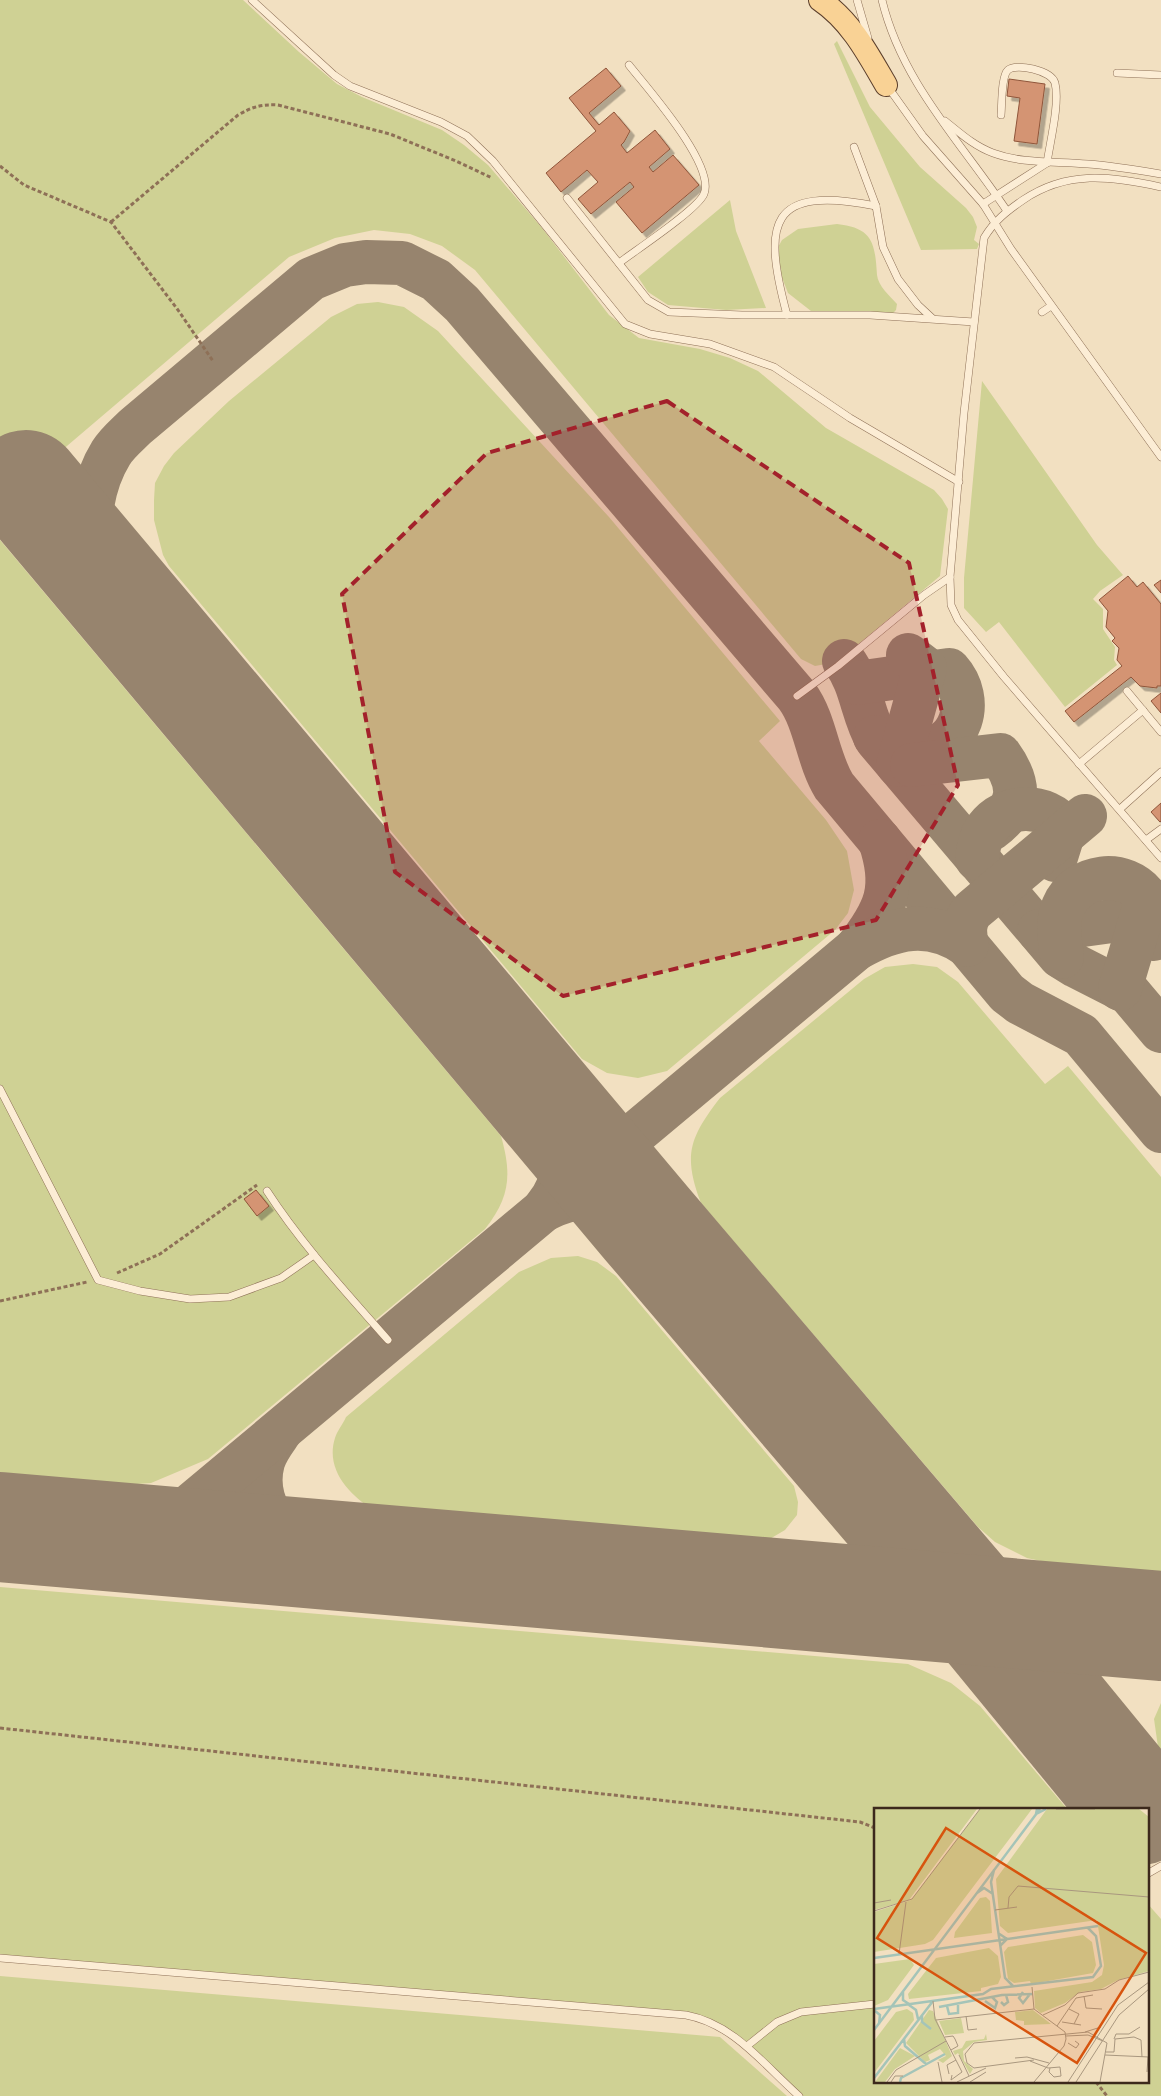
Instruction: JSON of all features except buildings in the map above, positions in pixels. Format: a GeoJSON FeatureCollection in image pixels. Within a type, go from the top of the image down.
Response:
{"type":"FeatureCollection","features":[{"type":"Feature","properties":{"kind":"main road"},"geometry":{"type":"LineString","coordinates":[[820,0],[840,16],[851,30],[886,85]]}},
{"type":"Feature","properties":{"kind":"lane"},"geometry":{"type":"LineString","coordinates":[[252,0],[334,76],[350,86],[441,122],[467,136],[493,161],[625,324],[650,334],[710,344],[774,367],[850,418],[959,482]]}},
{"type":"Feature","properties":{"kind":"lane"},"geometry":{"type":"LineString","coordinates":[[857,0],[870,45],[886,85],[923,136],[983,204],[1011,249],[1051,306],[1161,457]]}},
{"type":"Feature","properties":{"kind":"lane"},"geometry":{"type":"LineString","coordinates":[[882,0],[896,46],[909,72],[937,115],[1007,211]]}},
{"type":"Feature","properties":{"kind":"lane"},"geometry":{"type":"LineString","coordinates":[[619,263],[693,208],[704,193],[704,177],[692,148],[657,100],[628,65]]}},
{"type":"Feature","properties":{"kind":"lane"},"geometry":{"type":"LineString","coordinates":[[983,204],[1047,163],[1056,100],[1055,83],[1051,76],[1043,70],[1013,68],[1007,71],[1004,77],[1002,115]]}},
{"type":"Feature","properties":{"kind":"lane"},"geometry":{"type":"LineString","coordinates":[[1117,73],[1161,75]]}},
{"type":"Feature","properties":{"kind":"lane"},"geometry":{"type":"LineString","coordinates":[[937,115],[976,146],[1012,158],[1047,163],[1089,164],[1161,174]]}},
{"type":"Feature","properties":{"kind":"lane"},"geometry":{"type":"LineString","coordinates":[[854,147],[876,206],[883,247],[898,279],[918,305],[932,318]]}},
{"type":"Feature","properties":{"kind":"lane"},"geometry":{"type":"LineString","coordinates":[[1161,187],[1109,178],[1073,179],[1046,186],[1007,211],[995,222],[984,238],[964,413],[950,577],[951,605],[958,620],[1004,677],[1161,858]]}},
{"type":"Feature","properties":{"kind":"lane"},"geometry":{"type":"LineString","coordinates":[[567,198],[648,300],[669,312],[685,314],[870,314],[974,322]]}},
{"type":"Feature","properties":{"kind":"lane"},"geometry":{"type":"LineString","coordinates":[[786,315],[773,252],[780,218],[789,208],[800,203],[815,200],[853,201],[876,206]]}},
{"type":"Feature","properties":{"kind":"lane"},"geometry":{"type":"LineString","coordinates":[[1042,312],[1051,306]]}},
{"type":"Feature","properties":{"kind":"lane"},"geometry":{"type":"LineString","coordinates":[[797,696],[838,666],[924,595],[950,577]]}},
{"type":"Feature","properties":{"kind":"lane"},"geometry":{"type":"LineString","coordinates":[[1127,691],[1161,732]]}},
{"type":"Feature","properties":{"kind":"lane"},"geometry":{"type":"LineString","coordinates":[[1079,764],[1143,710]]}},
{"type":"Feature","properties":{"kind":"lane"},"geometry":{"type":"LineString","coordinates":[[1120,809],[1161,772]]}},
{"type":"Feature","properties":{"kind":"lane"},"geometry":{"type":"LineString","coordinates":[[1146,840],[1161,829]]}},
{"type":"Feature","properties":{"kind":"lane"},"geometry":{"type":"LineString","coordinates":[[0,1089],[98,1280],[140,1291],[190,1299],[229,1297],[281,1278],[314,1255]]}},
{"type":"Feature","properties":{"kind":"lane"},"geometry":{"type":"LineString","coordinates":[[268,1190],[288,1221],[314,1255],[388,1340]]}},
{"type":"Feature","properties":{"kind":"lane"},"geometry":{"type":"LineString","coordinates":[[1148,1873],[1161,1866]]}},
{"type":"Feature","properties":{"kind":"lane"},"geometry":{"type":"LineString","coordinates":[[0,1958],[699,2017],[724,2029],[747,2046],[799,2096]]}},
{"type":"Feature","properties":{"kind":"lane"},"geometry":{"type":"LineString","coordinates":[[747,2046],[777,2022],[801,2012],[874,2004]]}},
{"type":"Feature","properties":{"kind":"path"},"geometry":{"type":"LineString","coordinates":[[111,222],[238,115],[262,104],[278,105],[390,134],[456,161],[515,190]]}},
{"type":"Feature","properties":{"kind":"path"},"geometry":{"type":"LineString","coordinates":[[0,166],[24,184],[111,222],[178,310],[213,361]]}},
{"type":"Feature","properties":{"kind":"path"},"geometry":{"type":"LineString","coordinates":[[0,1301],[98,1280],[129,1269],[160,1254],[256,1186],[262,1184],[268,1190]]}},
{"type":"Feature","properties":{"kind":"path"},"geometry":{"type":"LineString","coordinates":[[0,1728],[860,1822],[874,1828]]}},
{"type":"Feature","properties":{"kind":"path"},"geometry":{"type":"LineString","coordinates":[[1098,2084],[1107,2096]]}},
{"type":"Feature","properties":{"kind":"highlighted area"},"geometry":{"type":"Polygon","coordinates":[[[667,401],[909,563],[958,785],[876,920],[563,996],[395,872],[342,594],[487,453],[667,401]]]}},
{"type":"Feature","properties":{"kind":"green space"},"geometry":{"type":"Polygon","coordinates":[[[0,0],[243,0],[337,84],[362,97],[442,130],[488,165],[542,228],[609,315],[639,338],[700,349],[730,358],[758,371],[826,428],[934,490],[948,509],[940,576],[837,662],[815,666],[801,659],[475,270],[442,246],[410,234],[374,230],[335,238],[289,257],[0,503],[0,0]]]}},
{"type":"Feature","properties":{"kind":"green space"},"geometry":{"type":"Polygon","coordinates":[[[837,41],[870,107],[920,167],[966,208],[973,217],[977,227],[974,240],[979,244],[977,249],[921,250],[834,44],[837,41]]]}},
{"type":"Feature","properties":{"kind":"green space"},"geometry":{"type":"Polygon","coordinates":[[[730,200],[736,231],[766,308],[726,310],[668,305],[648,292],[638,277],[730,200]]]}},
{"type":"Feature","properties":{"kind":"green space"},"geometry":{"type":"Polygon","coordinates":[[[837,224],[858,229],[870,239],[875,254],[878,279],[885,291],[897,304],[896,310],[893,313],[811,311],[788,293],[781,275],[776,251],[782,240],[798,229],[837,224]]]}},
{"type":"Feature","properties":{"kind":"green space"},"geometry":{"type":"Polygon","coordinates":[[[378,302],[404,307],[438,331],[609,517],[780,721],[759,741],[826,820],[847,851],[854,890],[848,913],[835,930],[667,1071],[638,1078],[607,1073],[582,1059],[169,566],[163,555],[154,520],[155,483],[174,453],[229,401],[331,317],[357,304],[378,302]]]}},
{"type":"Feature","properties":{"kind":"green space"},"geometry":{"type":"Polygon","coordinates":[[[982,381],[1097,545],[1123,575],[1100,591],[1093,599],[1103,609],[1103,629],[1115,647],[1114,660],[1117,665],[1065,707],[999,622],[986,632],[964,608],[964,578],[982,381]]]}},
{"type":"Feature","properties":{"kind":"green space"},"geometry":{"type":"Polygon","coordinates":[[[0,540],[501,1136],[507,1162],[507,1185],[504,1196],[500,1206],[485,1229],[208,1459],[151,1483],[109,1486],[0,1475],[0,540]]]}},
{"type":"Feature","properties":{"kind":"green space"},"geometry":{"type":"Polygon","coordinates":[[[913,964],[937,967],[958,982],[1045,1084],[1068,1066],[1161,1177],[1161,1574],[1059,1565],[1027,1558],[995,1542],[978,1527],[701,1203],[692,1172],[692,1148],[701,1125],[720,1098],[864,979],[885,967],[913,964]]]}},
{"type":"Feature","properties":{"kind":"green space"},"geometry":{"type":"Polygon","coordinates":[[[578,1256],[597,1262],[616,1276],[794,1486],[798,1502],[797,1515],[785,1530],[768,1540],[374,1510],[356,1497],[341,1480],[333,1460],[333,1449],[336,1435],[346,1417],[519,1272],[551,1258],[578,1256]]]}},
{"type":"Feature","properties":{"kind":"green space"},"geometry":{"type":"Polygon","coordinates":[[[0,1587],[908,1664],[951,1683],[980,1706],[1066,1808],[874,1808],[874,2084],[1148,2084],[1148,1904],[1161,1919],[1161,2096],[803,2096],[748,2049],[708,2019],[0,1955],[0,1587]]]}},
{"type":"Feature","properties":{"kind":"green space"},"geometry":{"type":"Polygon","coordinates":[[[1161,1703],[1161,1750],[1158,1747],[1154,1719],[1161,1703]]]}},
{"type":"Feature","properties":{"kind":"green space"},"geometry":{"type":"Polygon","coordinates":[[[0,1976],[720,2037],[787,2096],[0,2096],[0,1976]]]}},
{"type":"Feature","properties":{"kind":"taxiway"},"geometry":{"type":"LineString","coordinates":[[88,559],[90,518],[95,491],[104,465],[116,446],[135,427],[311,279],[345,265],[366,262],[402,263],[436,280],[462,304],[797,696],[813,729],[828,775],[834,786],[1007,993],[1020,1003],[1081,1035],[1161,1131]]}},
{"type":"Feature","properties":{"kind":"taxiway"},"geometry":{"type":"LineString","coordinates":[[898,765],[925,668],[908,655]]}},
{"type":"Feature","properties":{"kind":"taxiway"},"geometry":{"type":"LineString","coordinates":[[844,661],[855,680],[868,720],[877,740],[1060,956],[1129,993],[1161,1031]]}},
{"type":"Feature","properties":{"kind":"taxiway"},"geometry":{"type":"LineString","coordinates":[[857,683],[949,670],[957,682],[962,695],[963,708],[955,732],[946,741],[934,748],[913,751],[897,747],[875,737]]}},
{"type":"Feature","properties":{"kind":"taxiway"},"geometry":{"type":"LineString","coordinates":[[912,765],[1000,755],[1012,776],[1015,794],[1008,812],[991,829]]}},
{"type":"Feature","properties":{"kind":"taxiway"},"geometry":{"type":"LineString","coordinates":[[977,859],[982,836],[994,820],[1014,810],[1025,809],[1047,814],[1065,828],[1055,860]]}},
{"type":"Feature","properties":{"kind":"taxiway"},"geometry":{"type":"LineString","coordinates":[[89,1535],[114,1535],[146,1530],[179,1515],[856,949],[884,935],[912,929],[939,932],[967,945],[965,927],[972,911],[1085,816]]}},
{"type":"Feature","properties":{"kind":"taxiway"},"geometry":{"type":"LineString","coordinates":[[856,949],[875,923],[885,898],[887,872],[880,841]]}},
{"type":"Feature","properties":{"kind":"taxiway"},"geometry":{"type":"LineString","coordinates":[[1062,957],[1059,932],[1061,913],[1070,896],[1079,887],[1090,881],[1102,878],[1127,882],[1138,888],[1147,898],[1120,989]]}},
{"type":"Feature","properties":{"kind":"taxiway"},"geometry":{"type":"LineString","coordinates":[[1039,931],[1141,917],[1151,930],[1154,939]]}},
{"type":"Feature","properties":{"kind":"taxiway"},"geometry":{"type":"LineString","coordinates":[[545,1208],[554,1196],[559,1184],[564,1161],[561,1138],[553,1112]]}},
{"type":"Feature","properties":{"kind":"taxiway"},"geometry":{"type":"LineString","coordinates":[[546,1209],[574,1199],[599,1199],[623,1208],[647,1224]]}},
{"type":"Feature","properties":{"kind":"taxiway"},"geometry":{"type":"LineString","coordinates":[[280,1432],[266,1454],[261,1476],[261,1489],[270,1515],[286,1536],[297,1544],[314,1552],[351,1557]]}},
{"type":"Feature","properties":{"kind":"runway"},"geometry":{"type":"LineString","coordinates":[[26,485],[647,1224],[977,1611],[1138,1808]]}},
{"type":"Feature","properties":{"kind":"runway"},"geometry":{"type":"LineString","coordinates":[[0,1527],[1161,1626]]}}]}
